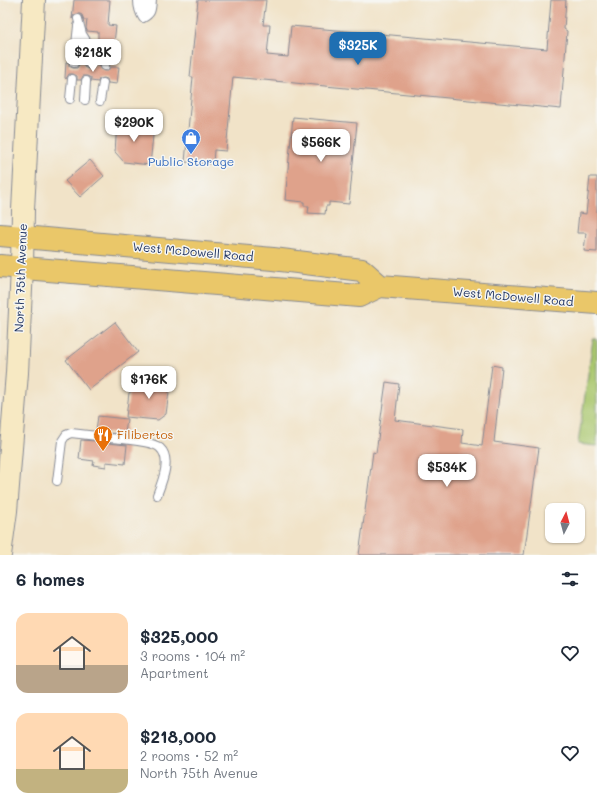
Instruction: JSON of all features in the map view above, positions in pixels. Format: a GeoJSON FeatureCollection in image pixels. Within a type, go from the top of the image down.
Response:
{"type":"FeatureCollection","features":[{"type":"Feature","properties":{"kind":"main road","name":"North 75th Avenue"},"geometry":{"type":"LineString","coordinates":[[0,555],[6,511],[17,373],[34,0]]}},
{"type":"Feature","properties":{"kind":"main road","name":"West McDowell Road"},"geometry":{"type":"LineString","coordinates":[[0,235],[273,259],[362,270],[380,286]]}},
{"type":"Feature","properties":{"kind":"main road","name":"West McDowell Road"},"geometry":{"type":"LineString","coordinates":[[0,266],[359,296],[380,286],[597,303]]}},
{"type":"Feature","properties":{"kind":"lane"},"geometry":{"type":"LineString","coordinates":[[138,0],[139,12],[142,18]]}},
{"type":"Feature","properties":{"kind":"lane"},"geometry":{"type":"LineString","coordinates":[[142,18],[145,0]]}},
{"type":"Feature","properties":{"kind":"lane"},"geometry":{"type":"LineString","coordinates":[[142,18],[148,15],[152,0]]}},
{"type":"Feature","properties":{"kind":"lane"},"geometry":{"type":"LineString","coordinates":[[74,63],[78,19],[82,34],[90,49],[89,64]]}},
{"type":"Feature","properties":{"kind":"lane"},"geometry":{"type":"LineString","coordinates":[[87,42],[104,48],[106,55],[105,66]]}},
{"type":"Feature","properties":{"kind":"lane"},"geometry":{"type":"LineString","coordinates":[[70,100],[72,79]]}},
{"type":"Feature","properties":{"kind":"lane"},"geometry":{"type":"LineString","coordinates":[[85,100],[86,81]]}},
{"type":"Feature","properties":{"kind":"lane"},"geometry":{"type":"LineString","coordinates":[[100,101],[103,82]]}},
{"type":"Feature","properties":{"kind":"lane"},"geometry":{"type":"LineString","coordinates":[[57,481],[62,441],[66,435],[72,433],[97,436]]}},
{"type":"Feature","properties":{"kind":"lane"},"geometry":{"type":"LineString","coordinates":[[109,438],[153,443],[161,448],[166,461],[162,484],[157,495]]}},
{"type":"Feature","properties":{"kind":"green space"},"geometry":{"type":"Polygon","coordinates":[[[593,339],[597,339],[597,446],[578,444],[593,339]]]}},
{"type":"Feature","properties":{"kind":"building"},"geometry":{"type":"Polygon","coordinates":[[[74,0],[110,0],[108,25],[116,26],[114,43],[98,41],[98,32],[87,31],[87,20],[84,20],[82,15],[74,15],[72,19],[74,0]]]}},
{"type":"Feature","properties":{"kind":"building"},"geometry":{"type":"Polygon","coordinates":[[[198,0],[266,0],[263,25],[270,25],[267,55],[288,57],[291,26],[547,49],[551,0],[566,0],[564,29],[567,31],[561,109],[233,77],[226,151],[214,150],[213,164],[185,162],[193,77],[190,77],[198,0]]]}},
{"type":"Feature","properties":{"kind":"building"},"geometry":{"type":"Polygon","coordinates":[[[66,62],[69,62],[69,66],[73,68],[77,68],[80,63],[84,64],[84,67],[88,69],[92,69],[94,65],[100,65],[100,69],[104,71],[108,71],[110,67],[119,67],[117,84],[108,83],[107,79],[104,78],[99,79],[98,82],[91,81],[91,78],[87,76],[83,76],[81,80],[77,80],[77,76],[73,74],[69,74],[66,79],[66,62]]]}},
{"type":"Feature","properties":{"kind":"building"},"geometry":{"type":"Polygon","coordinates":[[[293,117],[357,123],[349,204],[329,202],[329,206],[326,206],[325,214],[308,213],[309,206],[304,206],[304,202],[285,200],[293,117]]]}},
{"type":"Feature","properties":{"kind":"building"},"geometry":{"type":"Polygon","coordinates":[[[117,123],[154,126],[150,165],[124,162],[115,152],[117,123]]]}},
{"type":"Feature","properties":{"kind":"building"},"geometry":{"type":"Polygon","coordinates":[[[90,160],[104,176],[80,197],[65,181],[90,160]]]}},
{"type":"Feature","properties":{"kind":"building"},"geometry":{"type":"Polygon","coordinates":[[[590,177],[597,177],[597,252],[584,251],[586,233],[577,233],[579,213],[586,214],[590,177]]]}},
{"type":"Feature","properties":{"kind":"building"},"geometry":{"type":"Polygon","coordinates":[[[115,322],[138,352],[89,390],[66,360],[115,322]]]}},
{"type":"Feature","properties":{"kind":"building"},"geometry":{"type":"Polygon","coordinates":[[[492,365],[502,367],[494,442],[539,448],[524,555],[359,555],[373,452],[376,453],[386,382],[399,384],[395,420],[463,429],[462,443],[482,446],[492,365]]]}},
{"type":"Feature","properties":{"kind":"building"},"geometry":{"type":"Polygon","coordinates":[[[148,379],[165,381],[165,384],[170,385],[166,414],[158,420],[126,417],[129,393],[148,379]]]}},
{"type":"Feature","properties":{"kind":"building","name":"Filibertos"},"geometry":{"type":"Polygon","coordinates":[[[98,416],[127,419],[125,434],[107,433],[104,435],[104,441],[108,443],[127,445],[125,464],[106,462],[106,467],[93,465],[94,461],[79,459],[81,440],[100,441],[102,439],[102,433],[96,430],[98,416]]]}},
{"type":"Feature","properties":{"kind":"place","name":"Public Storage"},"geometry":{"type":"Point","coordinates":[191,155]}},
{"type":"Feature","properties":{"kind":"place","name":"Filibertos"},"geometry":{"type":"Point","coordinates":[103,452]}}]}
